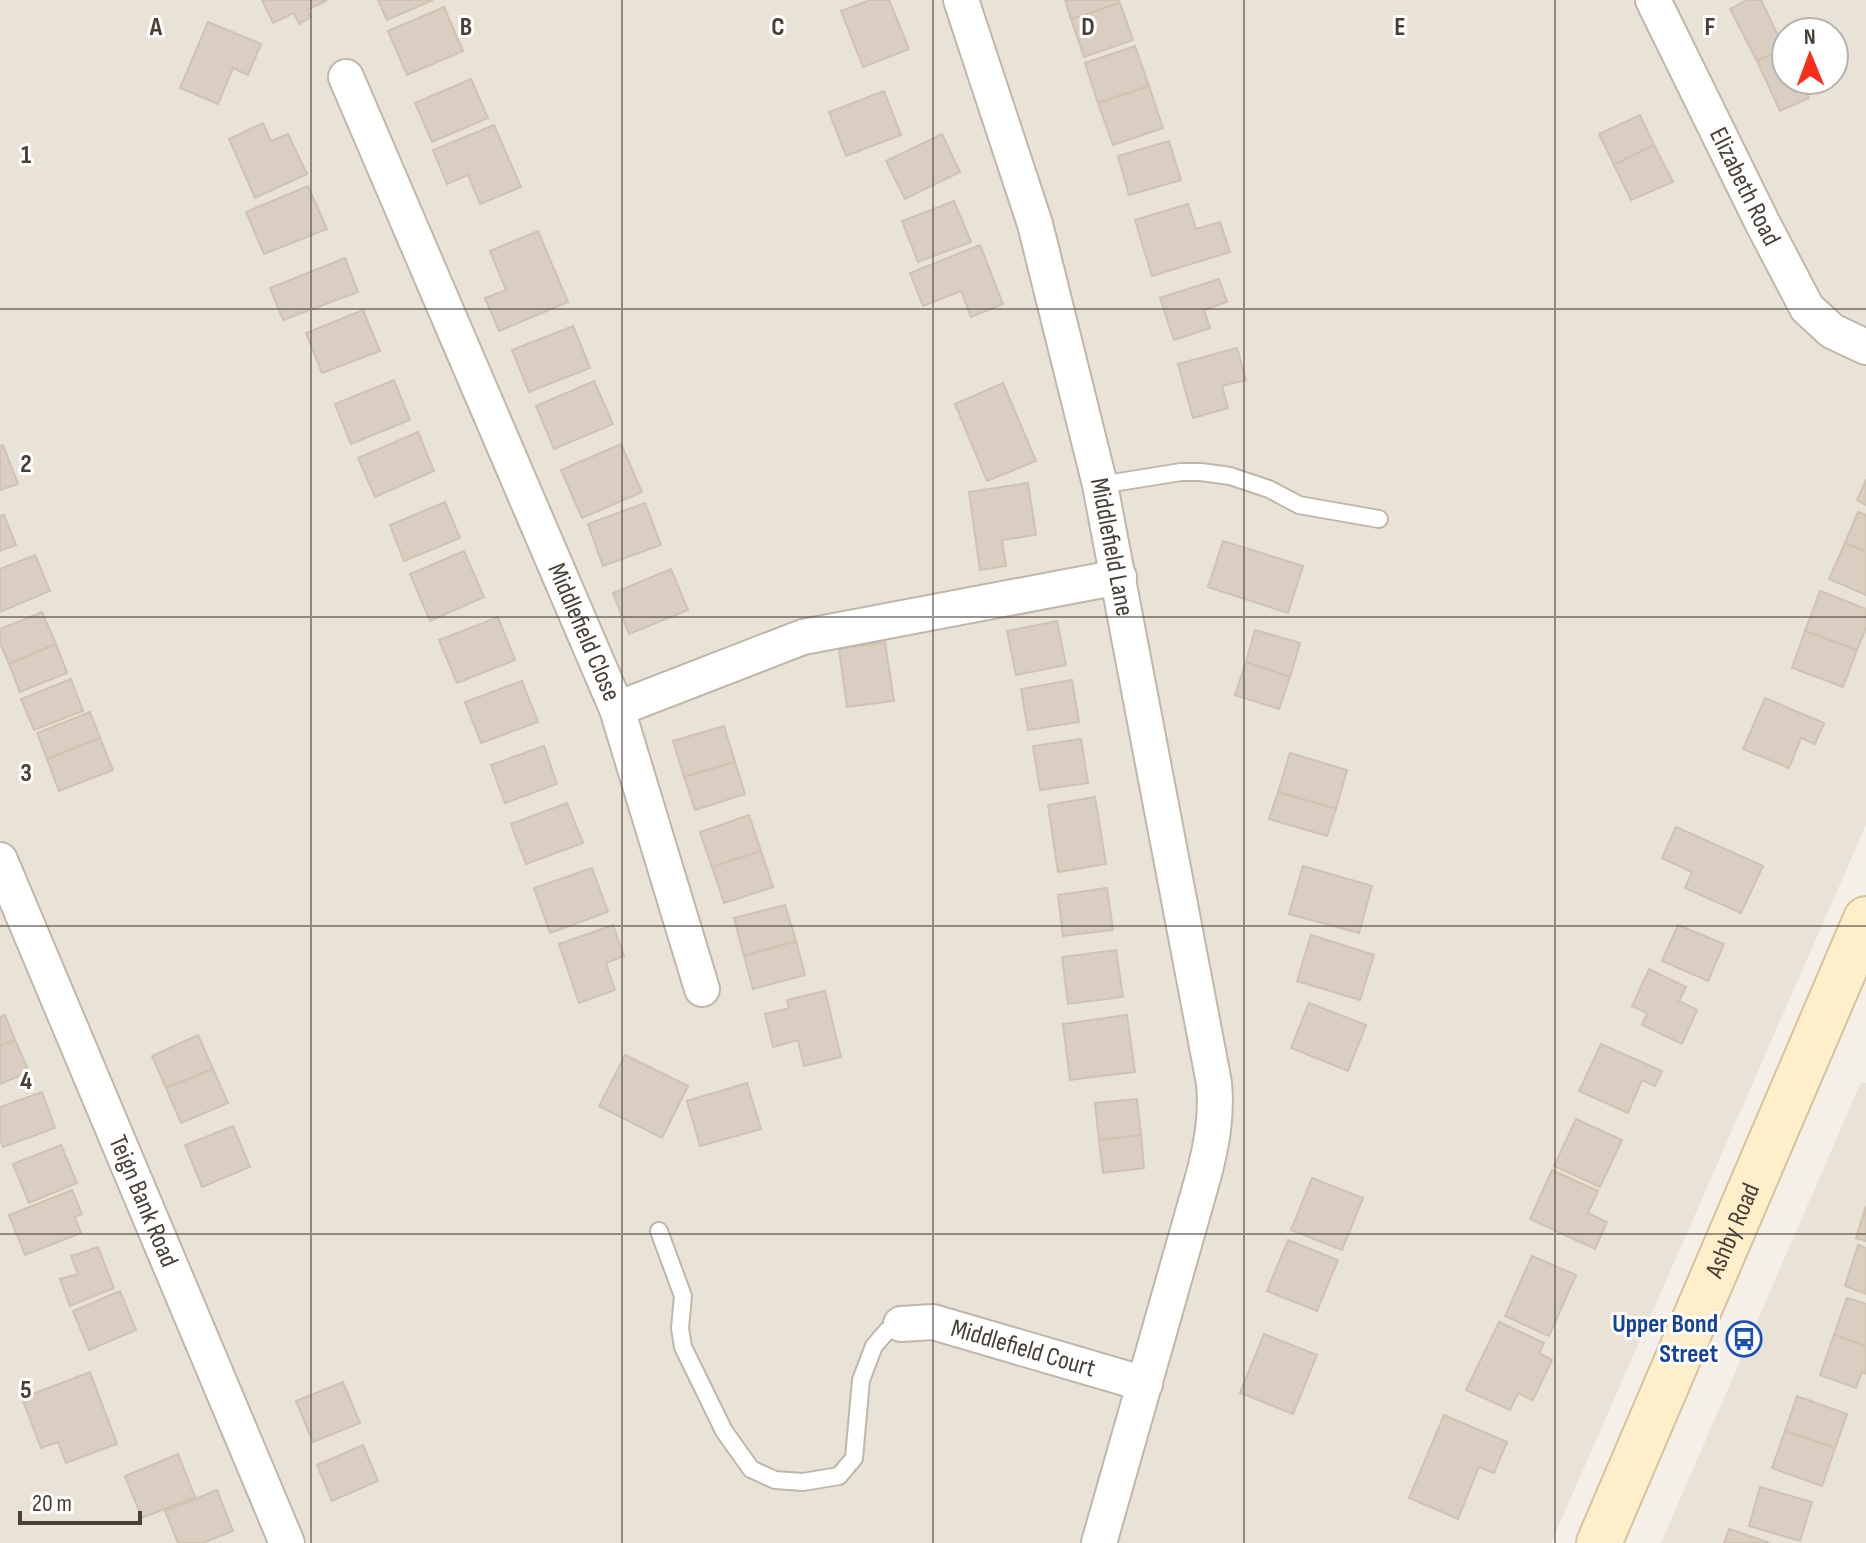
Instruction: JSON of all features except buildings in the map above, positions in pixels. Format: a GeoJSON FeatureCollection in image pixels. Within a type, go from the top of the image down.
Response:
{"type":"FeatureCollection","features":[{"type":"Feature","properties":{"kind":"main road","name":"Ashby Road"},"geometry":{"type":"LineString","coordinates":[[1599,1543],[1866,919]]}},
{"type":"Feature","properties":{"kind":"street","name":"Middlefield Lane"},"geometry":{"type":"LineString","coordinates":[[961,0],[1035,224],[1100,485],[1210,1054],[1216,1104],[1213,1139],[1204,1174],[1099,1543]]}},
{"type":"Feature","properties":{"kind":"street","name":"Elizabeth Road"},"geometry":{"type":"LineString","coordinates":[[1653,0],[1807,308],[1832,331],[1866,347]]}},
{"type":"Feature","properties":{"kind":"street","name":"Middlefield Close"},"geometry":{"type":"LineString","coordinates":[[346,77],[617,709],[803,637],[1119,577]]}},
{"type":"Feature","properties":{"kind":"street"},"geometry":{"type":"LineString","coordinates":[[617,709],[702,989]]}},
{"type":"Feature","properties":{"kind":"street","name":"Teign Bank Road"},"geometry":{"type":"LineString","coordinates":[[0,860],[287,1543]]}},
{"type":"Feature","properties":{"kind":"street","name":"Middlefield Court"},"geometry":{"type":"LineString","coordinates":[[901,1324],[933,1322],[1145,1384]]}},
{"type":"Feature","properties":{"kind":"lane"},"geometry":{"type":"LineString","coordinates":[[1100,485],[1181,472],[1201,472],[1230,476],[1269,489],[1299,505],[1379,519]]}},
{"type":"Feature","properties":{"kind":"lane"},"geometry":{"type":"LineString","coordinates":[[659,1231],[683,1296],[680,1328],[683,1347],[724,1431],[751,1469],[775,1480],[803,1482],[839,1476],[854,1458],[861,1380],[874,1346],[887,1331],[901,1324]]}},
{"type":"Feature","properties":{"kind":"shaded area"},"geometry":{"type":"Polygon","coordinates":[[[0,0],[1866,0],[1866,825],[1551,1543],[0,1543],[0,0]]]}},
{"type":"Feature","properties":{"kind":"shaded area"},"geometry":{"type":"Polygon","coordinates":[[[1861,1082],[1866,1083],[1866,1543],[1661,1543],[1861,1082]]]}},
{"type":"Feature","properties":{"kind":"place","name":"Upper Bond Street"},"geometry":{"type":"Point","coordinates":[1744,1339]}}]}
